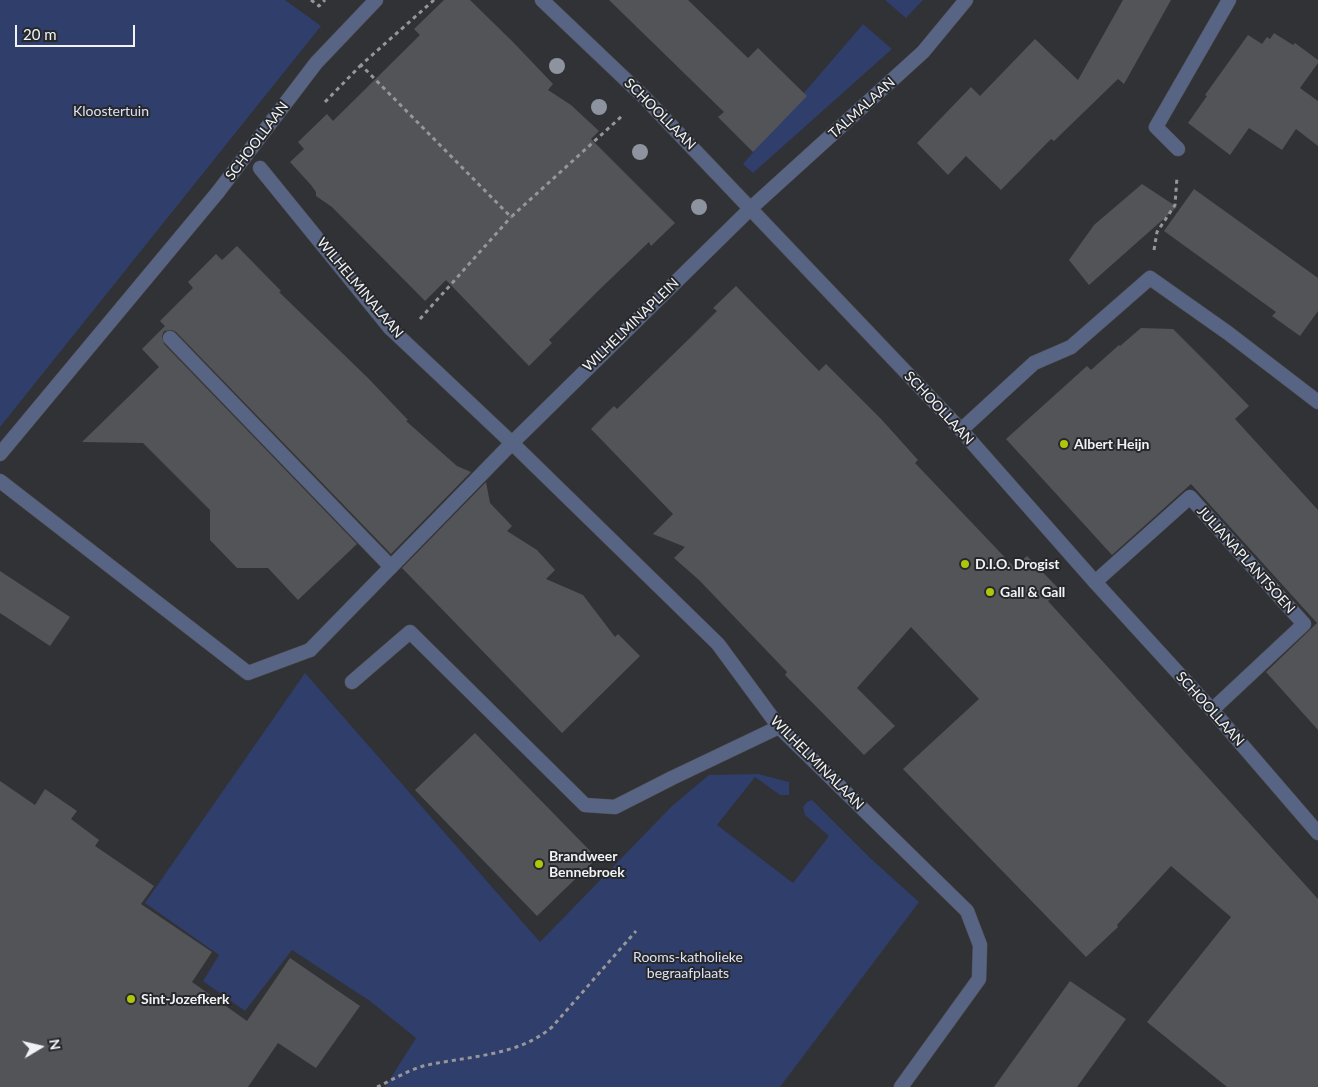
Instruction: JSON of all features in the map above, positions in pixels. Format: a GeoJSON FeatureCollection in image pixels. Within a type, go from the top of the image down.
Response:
{"type":"FeatureCollection","features":[{"type":"Feature","properties":{"kind":"street","name":"SCHOOLLAAN"},"geometry":{"type":"LineString","coordinates":[[0,454],[218,192],[316,64],[376,0]]}},
{"type":"Feature","properties":{"kind":"street","name":"SCHOOLLAAN"},"geometry":{"type":"LineString","coordinates":[[542,0],[644,97],[961,430],[1095,582],[1212,710],[1318,833]]}},
{"type":"Feature","properties":{"kind":"street","name":"TALMALAAN"},"geometry":{"type":"LineString","coordinates":[[751,208],[923,52],[966,0]]}},
{"type":"Feature","properties":{"kind":"street"},"geometry":{"type":"LineString","coordinates":[[1178,149],[1156,127],[1229,0]]}},
{"type":"Feature","properties":{"kind":"street","name":"WILHELMINALAAN"},"geometry":{"type":"LineString","coordinates":[[260,168],[390,328],[512,442],[718,644],[779,727],[967,911],[980,944],[979,979],[901,1087]]}},
{"type":"Feature","properties":{"kind":"street","name":"WILHELMINAPLEIN"},"geometry":{"type":"LineString","coordinates":[[512,442],[751,208]]}},
{"type":"Feature","properties":{"kind":"street"},"geometry":{"type":"LineString","coordinates":[[961,430],[1034,363],[1072,347],[1150,278],[1228,333],[1318,402]]}},
{"type":"Feature","properties":{"kind":"street"},"geometry":{"type":"LineString","coordinates":[[170,338],[391,567]]}},
{"type":"Feature","properties":{"kind":"street"},"geometry":{"type":"LineString","coordinates":[[0,481],[248,673],[310,650],[512,442]]}},
{"type":"Feature","properties":{"kind":"street","name":"JULIANAPLANTSOEN"},"geometry":{"type":"LineString","coordinates":[[1095,582],[1190,497],[1304,624],[1212,710]]}},
{"type":"Feature","properties":{"kind":"street"},"geometry":{"type":"LineString","coordinates":[[352,682],[410,632],[585,805],[615,807],[779,727]]}},
{"type":"Feature","properties":{"kind":"path"},"geometry":{"type":"LineString","coordinates":[[312,0],[319,6],[325,0]]}},
{"type":"Feature","properties":{"kind":"path"},"geometry":{"type":"LineString","coordinates":[[434,0],[361,65],[511,217]]}},
{"type":"Feature","properties":{"kind":"path"},"geometry":{"type":"LineString","coordinates":[[402,339],[511,217],[644,97]]}},
{"type":"Feature","properties":{"kind":"path"},"geometry":{"type":"LineString","coordinates":[[1150,278],[1157,232],[1175,204],[1178,149]]}},
{"type":"Feature","properties":{"kind":"path"},"geometry":{"type":"LineString","coordinates":[[377,1087],[420,1067],[493,1053],[540,1036],[552,1027],[636,931]]}},
{"type":"Feature","properties":{"kind":"green space","name":"Kloostertuin"},"geometry":{"type":"Polygon","coordinates":[[[0,0],[285,0],[321,26],[0,427],[0,0]]]}},
{"type":"Feature","properties":{"kind":"green space"},"geometry":{"type":"Polygon","coordinates":[[[885,0],[923,0],[906,18],[885,0]]]}},
{"type":"Feature","properties":{"kind":"green space"},"geometry":{"type":"Polygon","coordinates":[[[863,24],[892,49],[753,173],[743,164],[863,24]]]}},
{"type":"Feature","properties":{"kind":"green space","name":"Rooms-katholieke begraafplaats"},"geometry":{"type":"Polygon","coordinates":[[[305,673],[540,942],[672,806],[709,775],[758,774],[789,782],[789,795],[780,795],[755,777],[717,825],[793,883],[829,836],[805,815],[803,807],[812,800],[869,857],[919,902],[780,1087],[385,1087],[416,1038],[370,1001],[292,950],[245,1011],[203,981],[219,955],[145,903],[305,673]]]}},
{"type":"Feature","properties":{"kind":"building"},"geometry":{"type":"Polygon","coordinates":[[[444,0],[470,0],[553,84],[548,90],[571,105],[599,131],[591,139],[675,223],[651,246],[649,242],[598,291],[549,340],[552,343],[529,366],[446,280],[425,301],[332,207],[316,196],[316,192],[311,185],[290,162],[304,149],[298,142],[327,114],[333,121],[420,35],[414,29],[444,0]]]}},
{"type":"Feature","properties":{"kind":"building"},"geometry":{"type":"Polygon","coordinates":[[[609,0],[688,0],[748,58],[758,48],[807,96],[753,152],[718,117],[724,112],[609,0]]]}},
{"type":"Feature","properties":{"kind":"building"},"geometry":{"type":"Polygon","coordinates":[[[1123,0],[1171,0],[1124,84],[1118,79],[1054,141],[1051,139],[1001,190],[966,156],[948,175],[917,143],[971,87],[980,96],[1035,39],[1078,80],[1123,0]]]}},
{"type":"Feature","properties":{"kind":"building"},"geometry":{"type":"Polygon","coordinates":[[[1274,33],[1293,45],[1295,43],[1318,60],[1318,63],[1300,88],[1318,101],[1318,146],[1296,129],[1282,150],[1249,128],[1230,155],[1188,123],[1207,96],[1205,95],[1248,35],[1262,44],[1267,37],[1270,39],[1274,33]]]}},
{"type":"Feature","properties":{"kind":"building"},"geometry":{"type":"Polygon","coordinates":[[[1142,184],[1177,207],[1089,285],[1069,260],[1094,225],[1142,184]]]}},
{"type":"Feature","properties":{"kind":"building"},"geometry":{"type":"Polygon","coordinates":[[[1194,189],[1318,278],[1318,311],[1300,336],[1272,316],[1276,312],[1164,231],[1194,189]]]}},
{"type":"Feature","properties":{"kind":"building"},"geometry":{"type":"Polygon","coordinates":[[[237,246],[281,291],[279,292],[368,378],[408,420],[406,421],[457,466],[471,472],[391,554],[176,332],[172,330],[164,331],[162,336],[164,344],[357,544],[298,600],[268,568],[237,568],[210,540],[210,510],[143,443],[82,442],[159,367],[142,349],[165,326],[160,321],[193,288],[188,282],[216,254],[222,260],[237,246]]]}},
{"type":"Feature","properties":{"kind":"building"},"geometry":{"type":"Polygon","coordinates":[[[736,286],[819,371],[826,364],[882,420],[918,460],[915,463],[1014,567],[1027,556],[1060,590],[1048,601],[1318,899],[1318,1087],[1227,1087],[1147,1022],[1231,917],[1171,866],[1117,925],[1118,927],[1086,957],[903,769],[979,699],[911,627],[857,688],[895,726],[864,755],[785,675],[787,672],[699,580],[674,558],[685,547],[653,534],[673,514],[591,429],[614,406],[617,409],[692,336],[717,311],[713,308],[736,286]]]}},
{"type":"Feature","properties":{"kind":"building"},"geometry":{"type":"Polygon","coordinates":[[[1141,328],[1173,329],[1216,372],[1249,406],[1235,419],[1318,510],[1318,730],[1266,672],[1317,623],[1191,484],[1112,555],[1006,439],[1087,366],[1091,370],[1141,328]]]}},
{"type":"Feature","properties":{"kind":"building"},"geometry":{"type":"Polygon","coordinates":[[[486,482],[490,503],[512,526],[507,531],[537,550],[555,570],[546,579],[583,595],[615,637],[618,634],[640,656],[562,733],[402,568],[486,482]]]}},
{"type":"Feature","properties":{"kind":"building"},"geometry":{"type":"Polygon","coordinates":[[[0,571],[70,617],[50,646],[0,613],[0,571]]]}},
{"type":"Feature","properties":{"kind":"building"},"geometry":{"type":"Polygon","coordinates":[[[475,733],[597,858],[537,916],[415,790],[475,733]]]}},
{"type":"Feature","properties":{"kind":"building"},"geometry":{"type":"Polygon","coordinates":[[[0,781],[35,805],[45,789],[77,811],[71,819],[99,840],[95,846],[154,886],[141,904],[212,952],[192,982],[247,1021],[290,958],[360,1006],[316,1068],[278,1043],[248,1087],[0,1087],[0,781]]]}},
{"type":"Feature","properties":{"kind":"building"},"geometry":{"type":"Polygon","coordinates":[[[1070,981],[1126,1019],[1077,1087],[994,1087],[1070,981]]]}},
{"type":"Feature","properties":{"kind":"place","name":"Albert Heijn"},"geometry":{"type":"Point","coordinates":[1064,444]}},
{"type":"Feature","properties":{"kind":"place","name":"D.I.O. Drogist"},"geometry":{"type":"Point","coordinates":[965,564]}},
{"type":"Feature","properties":{"kind":"place","name":"Gall & Gall"},"geometry":{"type":"Point","coordinates":[990,592]}},
{"type":"Feature","properties":{"kind":"place","name":"Brandweer Bennebroek"},"geometry":{"type":"Point","coordinates":[539,864]}},
{"type":"Feature","properties":{"kind":"place","name":"Sint-Jozefkerk"},"geometry":{"type":"Point","coordinates":[131,999]}}]}
